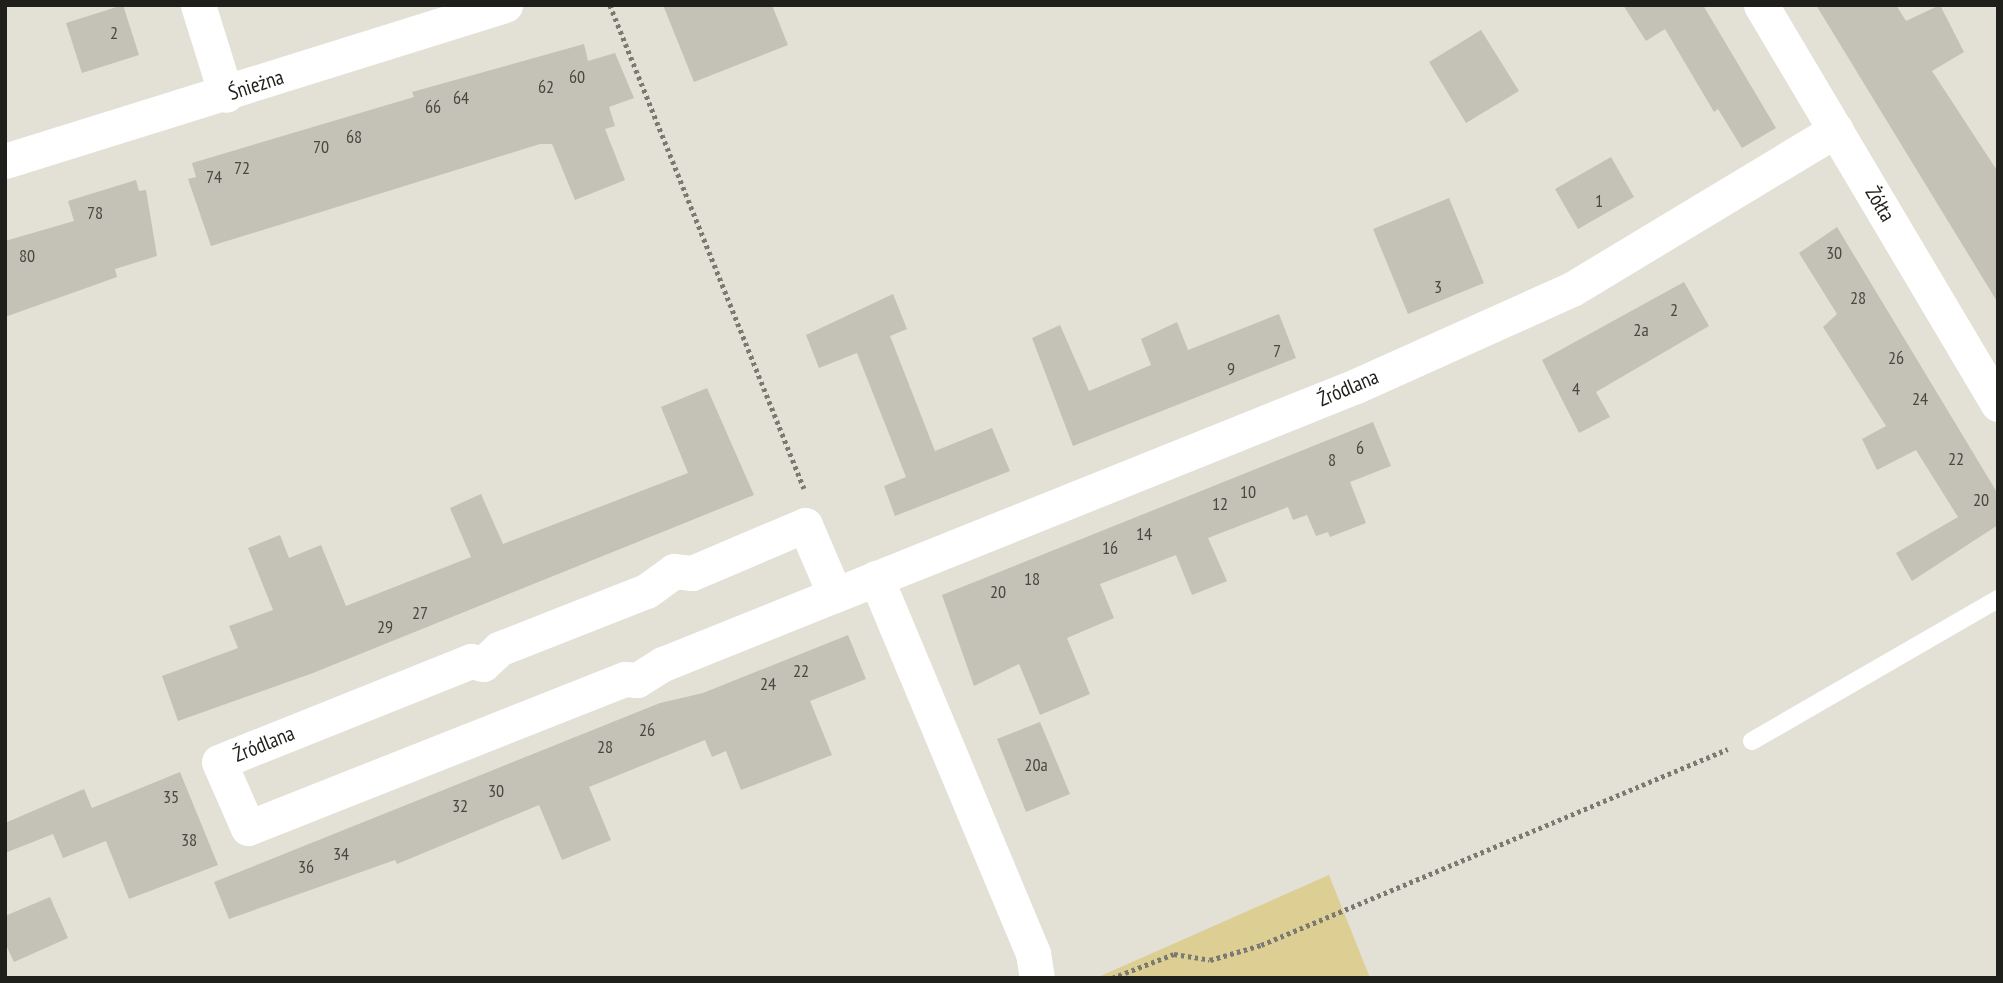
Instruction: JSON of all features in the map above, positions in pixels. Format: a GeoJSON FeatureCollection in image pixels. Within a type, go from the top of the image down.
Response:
{"type":"FeatureCollection","features":[{"type":"Feature","properties":{"kind":"street"},"geometry":{"type":"LineString","coordinates":[[198,5],[226,95]]}},
{"type":"Feature","properties":{"kind":"street","name":"Śnieżna"},"geometry":{"type":"LineString","coordinates":[[5,161],[226,95],[505,5]]}},
{"type":"Feature","properties":{"kind":"street","name":"Żółta"},"geometry":{"type":"LineString","coordinates":[[1761,5],[1998,404]]}},
{"type":"Feature","properties":{"kind":"street","name":"Źródlana"},"geometry":{"type":"LineString","coordinates":[[805,525],[692,573],[674,571],[646,591],[499,649],[483,664],[471,661],[219,762],[248,828],[625,680],[637,680],[663,664],[1356,386],[1572,289],[1836,130]]}},
{"type":"Feature","properties":{"kind":"street"},"geometry":{"type":"LineString","coordinates":[[805,525],[835,596]]}},
{"type":"Feature","properties":{"kind":"street"},"geometry":{"type":"LineString","coordinates":[[876,578],[1033,953],[1037,978]]}},
{"type":"Feature","properties":{"kind":"lane"},"geometry":{"type":"LineString","coordinates":[[1752,741],[1998,599]]}},
{"type":"Feature","properties":{"kind":"path"},"geometry":{"type":"LineString","coordinates":[[610,5],[811,506],[805,525]]}},
{"type":"Feature","properties":{"kind":"path"},"geometry":{"type":"LineString","coordinates":[[1112,978],[1174,954],[1210,960],[1261,945],[1752,741]]}},
{"type":"Feature","properties":{"kind":"shaded area"},"geometry":{"type":"Polygon","coordinates":[[[1329,875],[1370,978],[1096,978],[1329,875]]]}},
{"type":"Feature","properties":{"kind":"building"},"geometry":{"type":"Polygon","coordinates":[[[123,5],[139,55],[82,73],[66,23],[123,5]]]}},
{"type":"Feature","properties":{"kind":"building"},"geometry":{"type":"Polygon","coordinates":[[[663,5],[772,5],[788,45],[694,82],[663,5]]]}},
{"type":"Feature","properties":{"kind":"building"},"geometry":{"type":"Polygon","coordinates":[[[1623,5],[1703,5],[1776,128],[1742,148],[1718,109],[1714,112],[1665,29],[1646,41],[1623,5]]]}},
{"type":"Feature","properties":{"kind":"building"},"geometry":{"type":"Polygon","coordinates":[[[1816,5],[1896,5],[1906,21],[1940,5],[1964,52],[1932,71],[1998,172],[1998,303],[1816,5]]]}},
{"type":"Feature","properties":{"kind":"building"},"geometry":{"type":"Polygon","coordinates":[[[1481,30],[1519,91],[1466,123],[1429,62],[1481,30]]]}},
{"type":"Feature","properties":{"kind":"building"},"geometry":{"type":"Polygon","coordinates":[[[584,44],[588,61],[615,53],[634,98],[609,107],[615,126],[605,129],[625,180],[575,200],[552,144],[540,144],[211,246],[188,179],[196,177],[192,163],[414,97],[412,92],[584,44]]]}},
{"type":"Feature","properties":{"kind":"building"},"geometry":{"type":"Polygon","coordinates":[[[1611,157],[1634,197],[1578,229],[1555,189],[1611,157]]]}},
{"type":"Feature","properties":{"kind":"building"},"geometry":{"type":"Polygon","coordinates":[[[136,180],[139,191],[146,190],[157,256],[115,269],[117,277],[5,317],[5,241],[74,221],[68,201],[136,180]]]}},
{"type":"Feature","properties":{"kind":"building"},"geometry":{"type":"Polygon","coordinates":[[[1449,198],[1484,283],[1408,314],[1373,229],[1449,198]]]}},
{"type":"Feature","properties":{"kind":"building"},"geometry":{"type":"Polygon","coordinates":[[[1837,227],[1998,494],[1998,525],[1912,581],[1896,553],[1958,517],[1916,450],[1877,470],[1862,439],[1886,426],[1823,327],[1837,314],[1799,253],[1837,227]]]}},
{"type":"Feature","properties":{"kind":"building"},"geometry":{"type":"Polygon","coordinates":[[[1684,282],[1709,326],[1596,392],[1610,417],[1579,433],[1542,360],[1684,282]]]}},
{"type":"Feature","properties":{"kind":"building"},"geometry":{"type":"Polygon","coordinates":[[[893,294],[907,329],[890,336],[935,451],[992,428],[1010,471],[895,516],[884,486],[906,477],[857,353],[819,368],[806,335],[893,294]]]}},
{"type":"Feature","properties":{"kind":"building"},"geometry":{"type":"Polygon","coordinates":[[[1279,314],[1296,358],[1073,446],[1032,338],[1060,325],[1089,391],[1151,365],[1141,339],[1177,322],[1188,350],[1279,314]]]}},
{"type":"Feature","properties":{"kind":"building"},"geometry":{"type":"Polygon","coordinates":[[[707,388],[754,495],[313,673],[178,721],[162,676],[238,648],[229,626],[273,610],[248,548],[280,535],[289,558],[321,545],[346,606],[471,557],[450,508],[481,494],[503,544],[688,473],[661,407],[707,388]]]}},
{"type":"Feature","properties":{"kind":"building"},"geometry":{"type":"Polygon","coordinates":[[[1373,422],[1391,466],[1350,482],[1366,523],[1330,537],[1328,532],[1316,536],[1307,515],[1293,520],[1288,507],[1208,538],[1227,581],[1192,595],[1176,555],[1100,584],[1114,618],[1067,638],[1090,694],[1040,715],[1019,664],[974,686],[942,595],[1373,422]]]}},
{"type":"Feature","properties":{"kind":"building"},"geometry":{"type":"Polygon","coordinates":[[[848,635],[866,679],[810,701],[832,755],[741,790],[726,751],[712,757],[705,740],[589,787],[611,840],[562,860],[539,805],[397,864],[395,860],[229,919],[214,882],[660,703],[703,693],[848,635]]]}},
{"type":"Feature","properties":{"kind":"building"},"geometry":{"type":"Polygon","coordinates":[[[1040,722],[1070,794],[1026,812],[997,739],[1040,722]]]}},
{"type":"Feature","properties":{"kind":"building"},"geometry":{"type":"Polygon","coordinates":[[[180,772],[218,865],[129,899],[106,841],[63,858],[53,834],[5,853],[5,823],[84,789],[92,808],[180,772]]]}},
{"type":"Feature","properties":{"kind":"building"},"geometry":{"type":"Polygon","coordinates":[[[50,897],[68,938],[14,962],[5,943],[5,916],[50,897]]]}}]}
